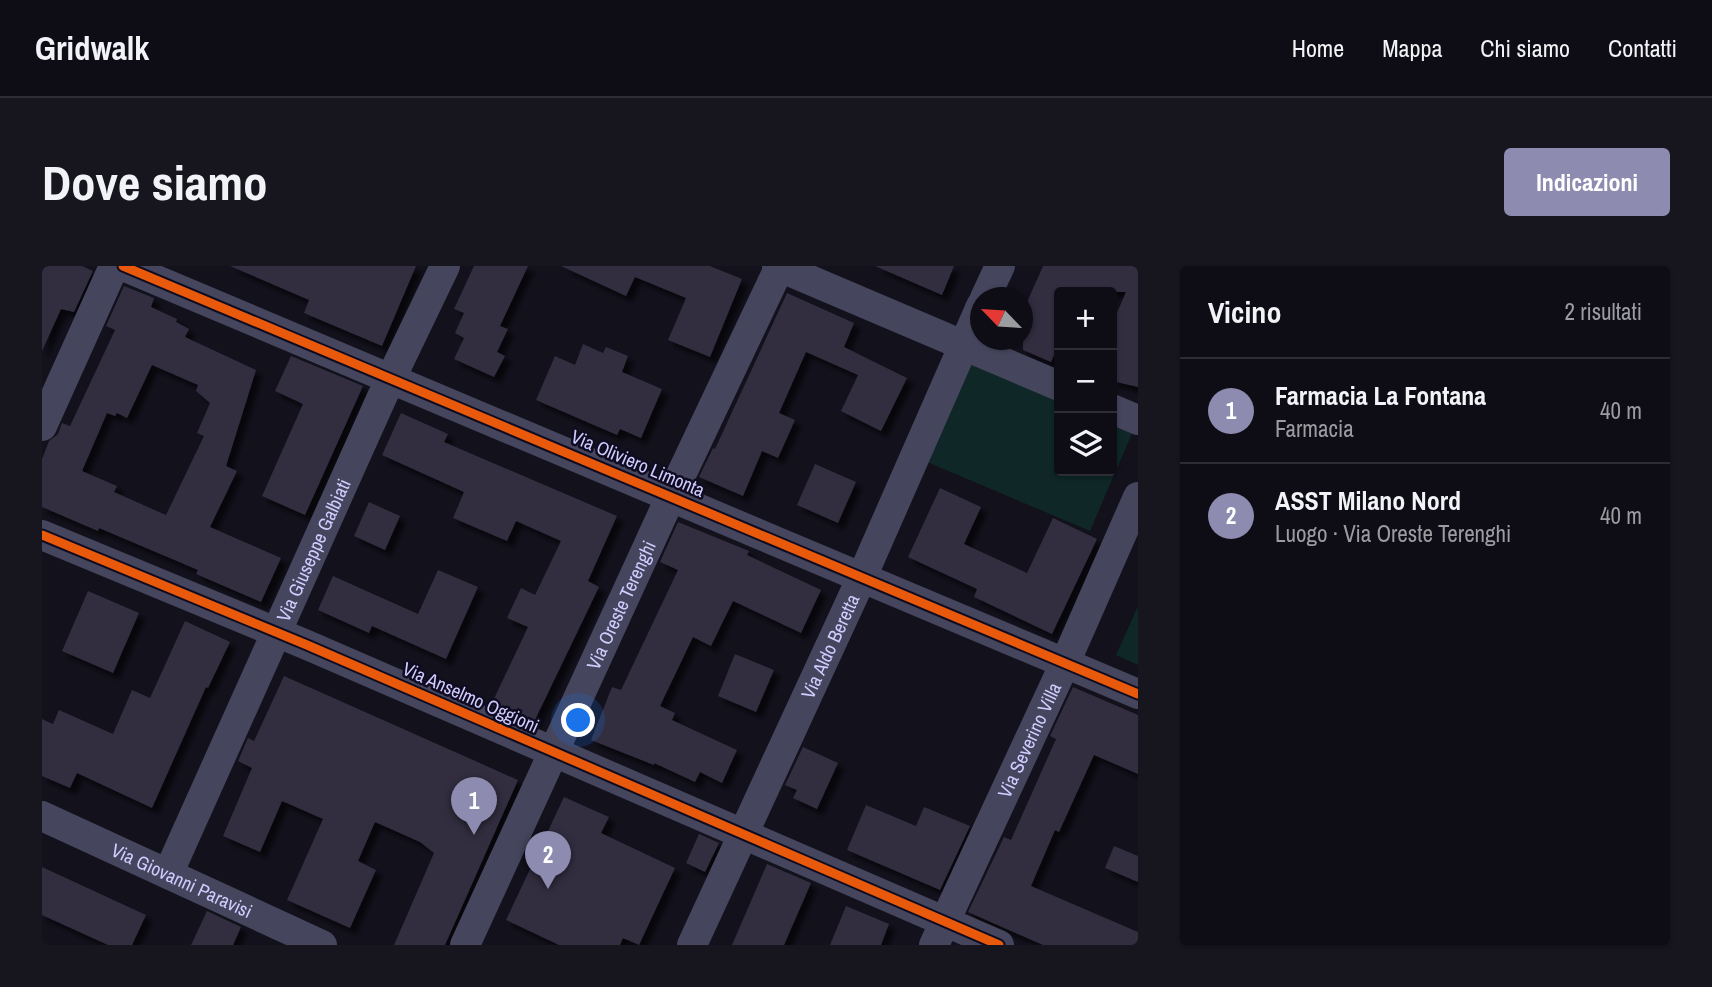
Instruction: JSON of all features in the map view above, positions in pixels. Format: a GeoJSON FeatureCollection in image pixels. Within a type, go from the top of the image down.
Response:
{"type":"FeatureCollection","features":[{"type":"Feature","properties":{"kind":"street"},"geometry":{"type":"LineString","coordinates":[[42,426],[114,266]]}},
{"type":"Feature","properties":{"kind":"street","name":"Via Oliviero Limonta"},"geometry":{"type":"LineString","coordinates":[[123,266],[1138,694]]}},
{"type":"Feature","properties":{"kind":"street","name":"Via Giuseppe Galbiati"},"geometry":{"type":"LineString","coordinates":[[168,874],[444,266]]}},
{"type":"Feature","properties":{"kind":"street"},"geometry":{"type":"LineString","coordinates":[[779,266],[1054,384]]}},
{"type":"Feature","properties":{"kind":"street","name":"Via Oreste Terenghi"},"geometry":{"type":"LineString","coordinates":[[465,945],[779,266]]}},
{"type":"Feature","properties":{"kind":"street"},"geometry":{"type":"LineString","coordinates":[[990,287],[1000,266]]}},
{"type":"Feature","properties":{"kind":"street","name":"Via Aldo Beretta"},"geometry":{"type":"LineString","coordinates":[[692,945],[862,577],[970,329]]}},
{"type":"Feature","properties":{"kind":"street"},"geometry":{"type":"LineString","coordinates":[[1117,411],[1138,420]]}},
{"type":"Feature","properties":{"kind":"street","name":"Via Severino Villa"},"geometry":{"type":"LineString","coordinates":[[940,933],[1065,663],[1138,496]]}},
{"type":"Feature","properties":{"kind":"street","name":"Via Anselmo Oggioni"},"geometry":{"type":"LineString","coordinates":[[42,535],[277,632],[743,833],[940,933],[999,945]]}},
{"type":"Feature","properties":{"kind":"street","name":"Via Giovanni Paravisi"},"geometry":{"type":"LineString","coordinates":[[42,817],[322,945]]}},
{"type":"Feature","properties":{"kind":"green space"},"geometry":{"type":"Polygon","coordinates":[[[964,359],[1054,397],[1054,476],[1114,476],[1090,531],[920,459],[964,359]]]}},
{"type":"Feature","properties":{"kind":"green space"},"geometry":{"type":"Polygon","coordinates":[[[1117,424],[1133,431],[1117,468],[1117,424]]]}},
{"type":"Feature","properties":{"kind":"green space"},"geometry":{"type":"Polygon","coordinates":[[[1138,606],[1138,665],[1116,655],[1138,606]]]}},
{"type":"Feature","properties":{"kind":"building"},"geometry":{"type":"Polygon","coordinates":[[[42,266],[82,266],[93,271],[74,312],[61,309],[42,351],[42,266]]]}},
{"type":"Feature","properties":{"kind":"building"},"geometry":{"type":"Polygon","coordinates":[[[230,266],[416,266],[382,346],[304,313],[309,300],[230,266]]]}},
{"type":"Feature","properties":{"kind":"building"},"geometry":{"type":"Polygon","coordinates":[[[474,266],[528,266],[500,326],[508,329],[497,352],[505,356],[494,377],[454,359],[464,338],[455,333],[464,313],[454,309],[474,266]]]}},
{"type":"Feature","properties":{"kind":"building"},"geometry":{"type":"Polygon","coordinates":[[[561,266],[710,266],[742,279],[710,357],[668,340],[686,298],[635,277],[626,296],[561,266]]]}},
{"type":"Feature","properties":{"kind":"building"},"geometry":{"type":"Polygon","coordinates":[[[875,266],[954,266],[942,295],[875,266]]]}},
{"type":"Feature","properties":{"kind":"building"},"geometry":{"type":"Polygon","coordinates":[[[1043,266],[1138,266],[1138,387],[1117,382],[1117,313],[1126,292],[1117,292],[1117,287],[1054,287],[1054,355],[1051,362],[1023,350],[1033,350],[1033,288],[1043,266]]]}},
{"type":"Feature","properties":{"kind":"building"},"geometry":{"type":"Polygon","coordinates":[[[124,286],[154,298],[151,307],[177,319],[176,322],[189,329],[185,337],[256,370],[226,466],[237,471],[210,527],[281,558],[261,602],[196,574],[198,570],[42,507],[42,459],[49,441],[58,434],[62,423],[70,426],[115,330],[106,326],[124,286]],[[152,365],[127,418],[117,413],[115,416],[107,413],[82,471],[117,486],[114,492],[166,515],[204,436],[197,433],[210,403],[196,391],[198,385],[152,365]]]}},
{"type":"Feature","properties":{"kind":"building"},"geometry":{"type":"Polygon","coordinates":[[[787,293],[854,323],[844,347],[907,378],[881,431],[841,411],[858,375],[806,352],[779,413],[795,420],[778,458],[762,451],[743,496],[699,477],[713,448],[715,449],[787,293]]]}},
{"type":"Feature","properties":{"kind":"building"},"geometry":{"type":"Polygon","coordinates":[[[583,344],[603,353],[606,347],[628,356],[622,372],[662,389],[641,438],[620,429],[617,435],[536,400],[555,356],[575,365],[583,344]]]}},
{"type":"Feature","properties":{"kind":"building"},"geometry":{"type":"Polygon","coordinates":[[[291,356],[363,386],[305,515],[262,496],[303,404],[275,391],[291,356]]]}},
{"type":"Feature","properties":{"kind":"building"},"geometry":{"type":"Polygon","coordinates":[[[401,413],[448,434],[444,442],[617,516],[588,581],[599,587],[533,724],[491,705],[528,627],[507,618],[521,588],[535,595],[561,541],[516,521],[507,541],[453,518],[464,492],[382,455],[401,413]]]}},
{"type":"Feature","properties":{"kind":"building"},"geometry":{"type":"Polygon","coordinates":[[[815,464],[856,482],[838,523],[797,505],[815,464]]]}},
{"type":"Feature","properties":{"kind":"building"},"geometry":{"type":"Polygon","coordinates":[[[940,488],[981,507],[964,544],[1027,573],[1053,518],[1097,539],[1052,634],[974,597],[977,589],[908,557],[940,488]]]}},
{"type":"Feature","properties":{"kind":"building"},"geometry":{"type":"Polygon","coordinates":[[[369,502],[400,516],[385,550],[354,536],[369,502]]]}},
{"type":"Feature","properties":{"kind":"building"},"geometry":{"type":"Polygon","coordinates":[[[678,522],[749,551],[747,555],[821,590],[801,633],[733,601],[711,646],[693,637],[660,706],[675,713],[672,720],[737,750],[722,783],[700,772],[695,782],[654,763],[591,740],[612,687],[621,690],[678,570],[660,562],[678,522]]]}},
{"type":"Feature","properties":{"kind":"building"},"geometry":{"type":"Polygon","coordinates":[[[438,570],[478,587],[446,659],[372,626],[369,633],[318,610],[333,576],[418,614],[438,570]]]}},
{"type":"Feature","properties":{"kind":"building"},"geometry":{"type":"Polygon","coordinates":[[[88,591],[139,613],[113,673],[62,651],[88,591]]]}},
{"type":"Feature","properties":{"kind":"building"},"geometry":{"type":"Polygon","coordinates":[[[185,621],[230,642],[208,688],[206,687],[152,808],[77,773],[70,788],[42,776],[42,719],[53,724],[59,710],[113,734],[132,690],[150,698],[185,621]]]}},
{"type":"Feature","properties":{"kind":"building"},"geometry":{"type":"Polygon","coordinates":[[[735,654],[774,670],[756,712],[718,696],[735,654]]]}},
{"type":"Feature","properties":{"kind":"building"},"geometry":{"type":"Polygon","coordinates":[[[284,676],[518,780],[445,945],[394,945],[434,853],[420,842],[375,822],[358,861],[376,870],[350,928],[287,900],[323,819],[282,801],[260,852],[223,836],[252,768],[238,761],[248,738],[254,741],[284,676]]]}},
{"type":"Feature","properties":{"kind":"building"},"geometry":{"type":"Polygon","coordinates":[[[1073,687],[1138,715],[1138,774],[1094,755],[1059,832],[1055,830],[1031,886],[1138,932],[1138,945],[1043,945],[968,912],[1004,837],[1011,840],[1056,739],[1050,736],[1073,687]]]}},
{"type":"Feature","properties":{"kind":"building"},"geometry":{"type":"Polygon","coordinates":[[[803,747],[838,763],[817,809],[793,798],[797,790],[785,785],[803,747]]]}},
{"type":"Feature","properties":{"kind":"building"},"geometry":{"type":"Polygon","coordinates":[[[564,797],[609,817],[601,833],[675,868],[639,945],[623,938],[620,945],[559,945],[506,920],[564,797]]]}},
{"type":"Feature","properties":{"kind":"building"},"geometry":{"type":"Polygon","coordinates":[[[866,805],[916,826],[924,807],[970,826],[940,890],[847,850],[866,805]]]}},
{"type":"Feature","properties":{"kind":"building"},"geometry":{"type":"Polygon","coordinates":[[[699,834],[719,843],[705,872],[686,863],[699,834]]]}},
{"type":"Feature","properties":{"kind":"building"},"geometry":{"type":"Polygon","coordinates":[[[1114,846],[1138,856],[1138,882],[1105,868],[1114,846]]]}},
{"type":"Feature","properties":{"kind":"building"},"geometry":{"type":"Polygon","coordinates":[[[767,864],[811,883],[784,945],[732,945],[767,864]]]}},
{"type":"Feature","properties":{"kind":"building"},"geometry":{"type":"Polygon","coordinates":[[[42,867],[146,915],[132,945],[108,945],[42,915],[42,867]]]}},
{"type":"Feature","properties":{"kind":"building"},"geometry":{"type":"Polygon","coordinates":[[[846,906],[889,924],[881,945],[830,945],[846,906]]]}},
{"type":"Feature","properties":{"kind":"building"},"geometry":{"type":"Polygon","coordinates":[[[207,911],[241,927],[233,945],[191,945],[207,911]]]}},
{"type":"Feature","properties":{"kind":"cycle path"},"geometry":{"type":"LineString","coordinates":[[123,266],[1138,694]]}},
{"type":"Feature","properties":{"kind":"cycle path"},"geometry":{"type":"LineString","coordinates":[[42,535],[307,645],[999,945]]}},
{"type":"Feature","properties":{"kind":"place","name":"Farmacia La Fontana"},"geometry":{"type":"Point","coordinates":[474,835]}},
{"type":"Feature","properties":{"kind":"place","name":"ASST Milano Nord"},"geometry":{"type":"Point","coordinates":[548,889]}}]}
